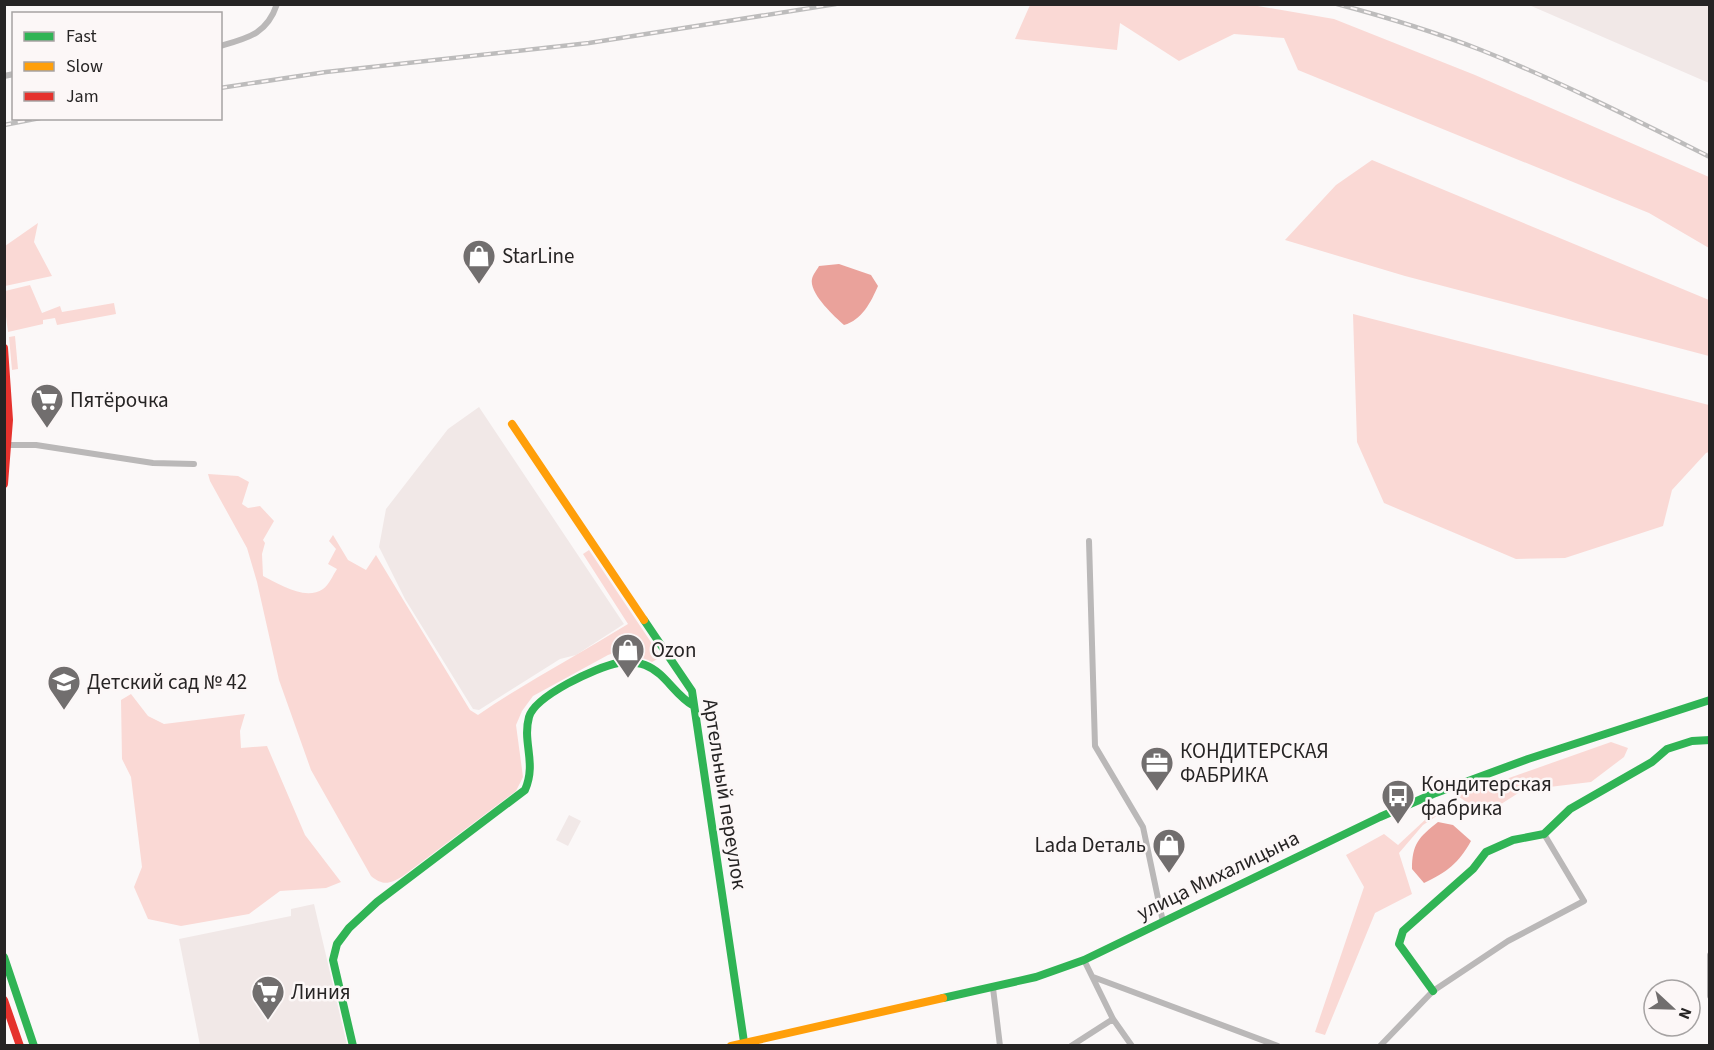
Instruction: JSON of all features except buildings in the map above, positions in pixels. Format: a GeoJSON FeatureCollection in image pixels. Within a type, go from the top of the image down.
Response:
{"type":"FeatureCollection","features":[{"type":"Feature","properties":{"kind":"street"},"geometry":{"type":"LineString","coordinates":[[222,45],[262,30],[277,4]]}},
{"type":"Feature","properties":{"kind":"street"},"geometry":{"type":"LineString","coordinates":[[4,348],[8,394],[8,445],[4,484]]}},
{"type":"Feature","properties":{"kind":"street","name":"Артельный переулок"},"geometry":{"type":"LineString","coordinates":[[512,424],[692,691],[738,1044]]}},
{"type":"Feature","properties":{"kind":"street"},"geometry":{"type":"LineString","coordinates":[[8,445],[36,446],[153,463],[194,464]]}},
{"type":"Feature","properties":{"kind":"street"},"geometry":{"type":"LineString","coordinates":[[1089,541],[1095,746],[1143,827],[1162,922]]}},
{"type":"Feature","properties":{"kind":"street"},"geometry":{"type":"LineString","coordinates":[[353,1046],[333,960],[337,944],[349,928],[377,902],[525,790],[532,774],[529,718],[536,705],[596,669],[615,664],[634,663],[654,669],[677,696],[694,706]]}},
{"type":"Feature","properties":{"kind":"street","name":"улица Михалицына"},"geometry":{"type":"LineString","coordinates":[[738,1044],[1036,977],[1084,960],[1380,817],[1433,794],[1528,759],[1710,700]]}},
{"type":"Feature","properties":{"kind":"street"},"geometry":{"type":"LineString","coordinates":[[1433,991],[1399,944],[1403,931],[1473,869],[1486,852],[1513,840],[1544,834],[1570,809],[1652,762],[1668,749],[1692,741],[1710,740]]}},
{"type":"Feature","properties":{"kind":"street"},"geometry":{"type":"LineString","coordinates":[[1380,1046],[1433,991],[1509,941],[1584,902],[1544,834]]}},
{"type":"Feature","properties":{"kind":"street"},"geometry":{"type":"LineString","coordinates":[[1710,955],[1710,996]]}},
{"type":"Feature","properties":{"kind":"street"},"geometry":{"type":"LineString","coordinates":[[4,957],[34,1046]]}},
{"type":"Feature","properties":{"kind":"street"},"geometry":{"type":"LineString","coordinates":[[1084,960],[1113,1019],[1132,1046]]}},
{"type":"Feature","properties":{"kind":"street"},"geometry":{"type":"LineString","coordinates":[[1093,977],[1278,1046]]}},
{"type":"Feature","properties":{"kind":"street"},"geometry":{"type":"LineString","coordinates":[[993,988],[1000,1046]]}},
{"type":"Feature","properties":{"kind":"street"},"geometry":{"type":"LineString","coordinates":[[4,1000],[20,1046]]}},
{"type":"Feature","properties":{"kind":"street"},"geometry":{"type":"LineString","coordinates":[[1071,1046],[1113,1019]]}},
{"type":"Feature","properties":{"kind":"shaded area"},"geometry":{"type":"Polygon","coordinates":[[[1030,5],[1252,5],[1334,19],[1475,75],[1709,177],[1709,248],[1649,213],[1298,70],[1284,38],[1234,34],[1179,61],[1120,23],[1117,50],[1015,39],[1030,5]]]}},
{"type":"Feature","properties":{"kind":"shaded area"},"geometry":{"type":"Polygon","coordinates":[[[1529,5],[1709,5],[1709,83],[1529,5]]]}},
{"type":"Feature","properties":{"kind":"shaded area"},"geometry":{"type":"Polygon","coordinates":[[[1372,160],[1709,300],[1709,356],[1405,276],[1285,240],[1336,185],[1372,160]]]}},
{"type":"Feature","properties":{"kind":"shaded area"},"geometry":{"type":"Polygon","coordinates":[[[38,223],[34,242],[52,276],[5,286],[5,246],[38,223]]]}},
{"type":"Feature","properties":{"kind":"shaded area"},"geometry":{"type":"Polygon","coordinates":[[[839,264],[871,275],[878,286],[861,315],[844,325],[823,304],[812,285],[813,277],[819,266],[839,264]]]}},
{"type":"Feature","properties":{"kind":"shaded area"},"geometry":{"type":"Polygon","coordinates":[[[30,285],[42,313],[60,306],[62,312],[114,303],[116,314],[57,325],[55,318],[43,320],[43,324],[8,332],[5,291],[30,285]]]}},
{"type":"Feature","properties":{"kind":"shaded area"},"geometry":{"type":"Polygon","coordinates":[[[1353,314],[1709,405],[1709,452],[1672,490],[1663,526],[1565,558],[1516,559],[1384,503],[1357,442],[1353,314]]]}},
{"type":"Feature","properties":{"kind":"shaded area"},"geometry":{"type":"Polygon","coordinates":[[[15,336],[18,369],[12,370],[9,337],[15,336]]]}},
{"type":"Feature","properties":{"kind":"shaded area"},"geometry":{"type":"Polygon","coordinates":[[[479,407],[624,624],[576,655],[560,659],[479,710],[473,709],[405,599],[379,547],[386,509],[448,429],[479,407]]]}},
{"type":"Feature","properties":{"kind":"shaded area"},"geometry":{"type":"Polygon","coordinates":[[[208,474],[238,476],[249,482],[242,504],[248,508],[260,506],[274,521],[263,540],[265,543],[262,554],[263,576],[277,583],[300,592],[316,592],[323,589],[337,569],[328,564],[336,549],[329,541],[333,535],[348,560],[366,570],[376,555],[470,710],[478,715],[628,624],[583,554],[589,550],[661,657],[652,662],[636,655],[614,653],[533,696],[522,711],[516,725],[523,777],[516,791],[403,876],[383,883],[371,876],[311,770],[279,680],[247,548],[208,474]]]}},
{"type":"Feature","properties":{"kind":"shaded area"},"geometry":{"type":"Polygon","coordinates":[[[131,694],[148,716],[164,724],[245,714],[240,731],[241,748],[267,746],[305,835],[341,882],[326,888],[280,891],[249,914],[181,926],[148,919],[134,887],[142,867],[131,777],[122,759],[121,700],[131,694]]]}},
{"type":"Feature","properties":{"kind":"shaded area"},"geometry":{"type":"Polygon","coordinates":[[[1611,742],[1628,748],[1624,757],[1591,782],[1523,790],[1484,815],[1458,796],[1611,742]]]}},
{"type":"Feature","properties":{"kind":"shaded area"},"geometry":{"type":"Polygon","coordinates":[[[569,815],[581,821],[568,846],[556,840],[569,815]]]}},
{"type":"Feature","properties":{"kind":"shaded area"},"geometry":{"type":"Polygon","coordinates":[[[1438,815],[1423,825],[1399,853],[1412,894],[1375,913],[1325,1035],[1315,1032],[1364,887],[1346,855],[1384,834],[1398,845],[1427,818],[1438,815]]]}},
{"type":"Feature","properties":{"kind":"shaded area"},"geometry":{"type":"Polygon","coordinates":[[[1438,822],[1453,825],[1471,841],[1451,866],[1424,883],[1412,869],[1413,853],[1421,837],[1438,822]]]}},
{"type":"Feature","properties":{"kind":"shaded area"},"geometry":{"type":"Polygon","coordinates":[[[314,904],[347,1045],[200,1045],[179,939],[291,916],[291,909],[314,904]]]}},
{"type":"Feature","properties":{"kind":"railway"},"geometry":{"type":"LineString","coordinates":[[222,88],[326,72],[589,43],[836,4]]}},
{"type":"Feature","properties":{"kind":"railway"},"geometry":{"type":"LineString","coordinates":[[1337,4],[1464,43],[1539,74],[1710,157]]}},
{"type":"Feature","properties":{"kind":"railway"},"geometry":{"type":"LineString","coordinates":[[4,125],[30,120]]}},
{"type":"Feature","properties":{"kind":"traffic: fast"},"geometry":{"type":"LineString","coordinates":[[644,620],[692,691],[744,1042]]}},
{"type":"Feature","properties":{"kind":"traffic: fast"},"geometry":{"type":"LineString","coordinates":[[353,1046],[333,960],[337,944],[349,928],[377,902],[525,790],[530,770],[527,726],[529,717],[542,700],[582,676],[608,666],[628,662],[642,664],[659,673],[694,706]]}},
{"type":"Feature","properties":{"kind":"traffic: fast"},"geometry":{"type":"LineString","coordinates":[[943,998],[1036,977],[1084,960],[1380,817],[1433,794],[1528,759],[1710,700]]}},
{"type":"Feature","properties":{"kind":"traffic: fast"},"geometry":{"type":"LineString","coordinates":[[1433,991],[1399,944],[1403,931],[1473,869],[1486,852],[1513,840],[1544,834],[1570,809],[1652,762],[1667,749],[1692,741],[1710,740]]}},
{"type":"Feature","properties":{"kind":"traffic: fast"},"geometry":{"type":"LineString","coordinates":[[4,957],[34,1046]]}},
{"type":"Feature","properties":{"kind":"traffic: slow"},"geometry":{"type":"LineString","coordinates":[[512,424],[644,620]]}},
{"type":"Feature","properties":{"kind":"traffic: slow"},"geometry":{"type":"LineString","coordinates":[[731,1046],[943,998]]}},
{"type":"Feature","properties":{"kind":"traffic: jam"},"geometry":{"type":"LineString","coordinates":[[4,348],[9,420],[4,484]]}},
{"type":"Feature","properties":{"kind":"traffic: jam"},"geometry":{"type":"LineString","coordinates":[[4,1000],[20,1046]]}},
{"type":"Feature","properties":{"kind":"place","name":"StarLine"},"geometry":{"type":"Point","coordinates":[479,285]}},
{"type":"Feature","properties":{"kind":"place","name":"Пятёрочка"},"geometry":{"type":"Point","coordinates":[47,429]}},
{"type":"Feature","properties":{"kind":"place","name":"Ozon"},"geometry":{"type":"Point","coordinates":[628,679]}},
{"type":"Feature","properties":{"kind":"place","name":"Детский сад № 42"},"geometry":{"type":"Point","coordinates":[64,711]}},
{"type":"Feature","properties":{"kind":"place","name":"КОНДИТЕРСКАЯ ФАБРИКА"},"geometry":{"type":"Point","coordinates":[1157,792]}},
{"type":"Feature","properties":{"kind":"place","name":"Кондитерская фабрика"},"geometry":{"type":"Point","coordinates":[1398,825]}},
{"type":"Feature","properties":{"kind":"place","name":"Lada Dеталь"},"geometry":{"type":"Point","coordinates":[1169,874]}},
{"type":"Feature","properties":{"kind":"place","name":"Линия"},"geometry":{"type":"Point","coordinates":[268,1021]}}]}
